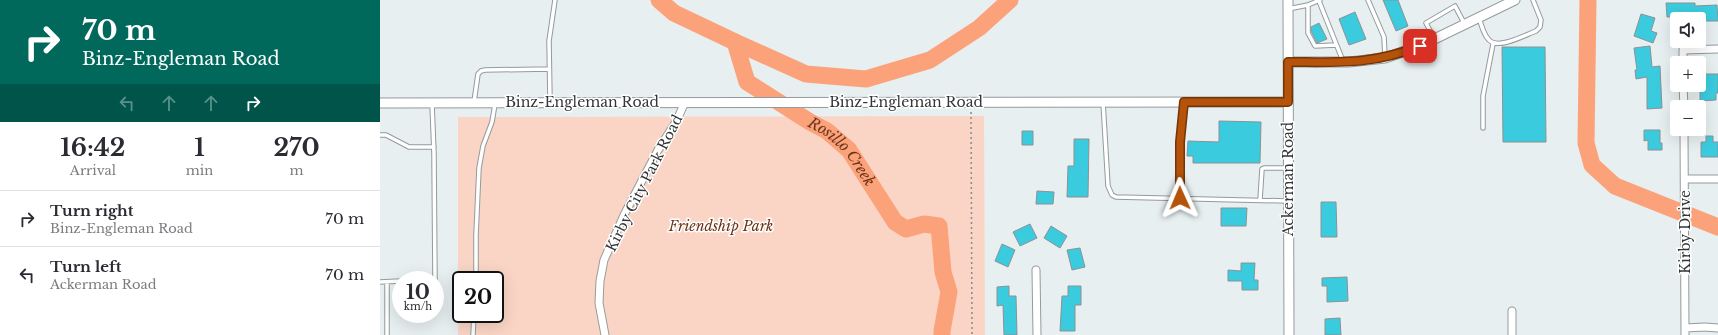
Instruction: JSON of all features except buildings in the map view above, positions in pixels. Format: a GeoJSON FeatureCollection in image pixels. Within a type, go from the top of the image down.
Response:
{"type":"FeatureCollection","features":[{"type":"Feature","properties":{"kind":"street"},"geometry":{"type":"LineString","coordinates":[[1288,62],[1368,61],[1386,58],[1434,39],[1515,0]]}},
{"type":"Feature","properties":{"kind":"street","name":"Ackerman Road"},"geometry":{"type":"LineString","coordinates":[[1288,4],[1289,335]]}},
{"type":"Feature","properties":{"kind":"street"},"geometry":{"type":"LineString","coordinates":[[1683,56],[1683,50],[1718,49]]}},
{"type":"Feature","properties":{"kind":"street","name":"Kirby City Park Road"},"geometry":{"type":"LineString","coordinates":[[605,335],[599,303],[600,281],[604,260],[625,213],[658,150],[676,122],[685,102]]}},
{"type":"Feature","properties":{"kind":"street","name":"Binz-Engleman Road"},"geometry":{"type":"LineString","coordinates":[[380,103],[1288,102]]}},
{"type":"Feature","properties":{"kind":"street","name":"Kirby Drive"},"geometry":{"type":"LineString","coordinates":[[1684,136],[1685,331]]}},
{"type":"Feature","properties":{"kind":"street"},"geometry":{"type":"LineString","coordinates":[[1685,179],[1718,179]]}},
{"type":"Feature","properties":{"kind":"street"},"geometry":{"type":"LineString","coordinates":[[1036,270],[1037,335]]}},
{"type":"Feature","properties":{"kind":"street"},"geometry":{"type":"LineString","coordinates":[[1512,311],[1512,335]]}},
{"type":"Feature","properties":{"kind":"street"},"geometry":{"type":"LineString","coordinates":[[1685,331],[1705,327],[1718,328]]}},
{"type":"Feature","properties":{"kind":"lane"},"geometry":{"type":"LineString","coordinates":[[550,102],[550,34],[554,0]]}},
{"type":"Feature","properties":{"kind":"lane"},"geometry":{"type":"LineString","coordinates":[[1288,4],[1308,5],[1319,0],[1343,62]]}},
{"type":"Feature","properties":{"kind":"lane"},"geometry":{"type":"LineString","coordinates":[[1368,0],[1384,37],[1386,58]]}},
{"type":"Feature","properties":{"kind":"lane"},"geometry":{"type":"LineString","coordinates":[[1479,17],[1486,37],[1493,44],[1501,44],[1536,31],[1540,27],[1541,20],[1533,0]]}},
{"type":"Feature","properties":{"kind":"lane"},"geometry":{"type":"LineString","coordinates":[[1308,5],[1308,33],[1315,46],[1336,45]]}},
{"type":"Feature","properties":{"kind":"lane"},"geometry":{"type":"LineString","coordinates":[[1434,39],[1426,23],[1455,6],[1464,24]]}},
{"type":"Feature","properties":{"kind":"lane"},"geometry":{"type":"LineString","coordinates":[[1483,128],[1483,96],[1493,44]]}},
{"type":"Feature","properties":{"kind":"lane"},"geometry":{"type":"LineString","coordinates":[[474,103],[478,74],[481,71],[549,69]]}},
{"type":"Feature","properties":{"kind":"lane"},"geometry":{"type":"LineString","coordinates":[[476,271],[479,168],[483,146],[492,122],[495,102]]}},
{"type":"Feature","properties":{"kind":"lane"},"geometry":{"type":"LineString","coordinates":[[1103,102],[1108,186],[1112,195],[1116,197],[1288,201]]}},
{"type":"Feature","properties":{"kind":"lane"},"geometry":{"type":"LineString","coordinates":[[1180,198],[1180,142],[1184,102]]}},
{"type":"Feature","properties":{"kind":"lane"},"geometry":{"type":"LineString","coordinates":[[432,103],[434,147],[435,271]]}},
{"type":"Feature","properties":{"kind":"lane"},"geometry":{"type":"LineString","coordinates":[[380,135],[386,135],[409,147],[434,147]]}},
{"type":"Feature","properties":{"kind":"lane"},"geometry":{"type":"LineString","coordinates":[[1260,200],[1262,169],[1288,168]]}},
{"type":"Feature","properties":{"kind":"lane"},"geometry":{"type":"LineString","coordinates":[[380,282],[392,282]]}},
{"type":"Feature","properties":{"kind":"lane"},"geometry":{"type":"LineString","coordinates":[[387,335],[388,282]]}},
{"type":"Feature","properties":{"kind":"lane"},"geometry":{"type":"LineString","coordinates":[[473,335],[474,323]]}},
{"type":"Feature","properties":{"kind":"path"},"geometry":{"type":"LineString","coordinates":[[971,102],[972,335]]}},
{"type":"Feature","properties":{"kind":"green space","name":"Friendship Park"},"geometry":{"type":"Polygon","coordinates":[[[984,116],[985,335],[458,335],[458,323],[504,323],[504,271],[458,271],[458,117],[984,116]]]}},
{"type":"Feature","properties":{"kind":"waterway","name":"Rosillo Creek"},"geometry":{"type":"LineString","coordinates":[[659,0],[674,13],[735,42],[747,82],[810,122],[827,131],[849,150],[895,222],[906,229],[924,224],[939,226],[943,272],[949,292],[942,335]]}},
{"type":"Feature","properties":{"kind":"waterway"},"geometry":{"type":"LineString","coordinates":[[735,42],[806,74],[866,79],[930,60],[979,28],[1010,0]]}},
{"type":"Feature","properties":{"kind":"waterway"},"geometry":{"type":"LineString","coordinates":[[1588,0],[1586,143],[1592,165],[1615,186],[1718,227]]}},
{"type":"Feature","properties":{"kind":"route"},"geometry":{"type":"LineString","coordinates":[[1180,198],[1180,142],[1184,102],[1288,102],[1288,62],[1368,61],[1386,58],[1420,46]]}}]}
